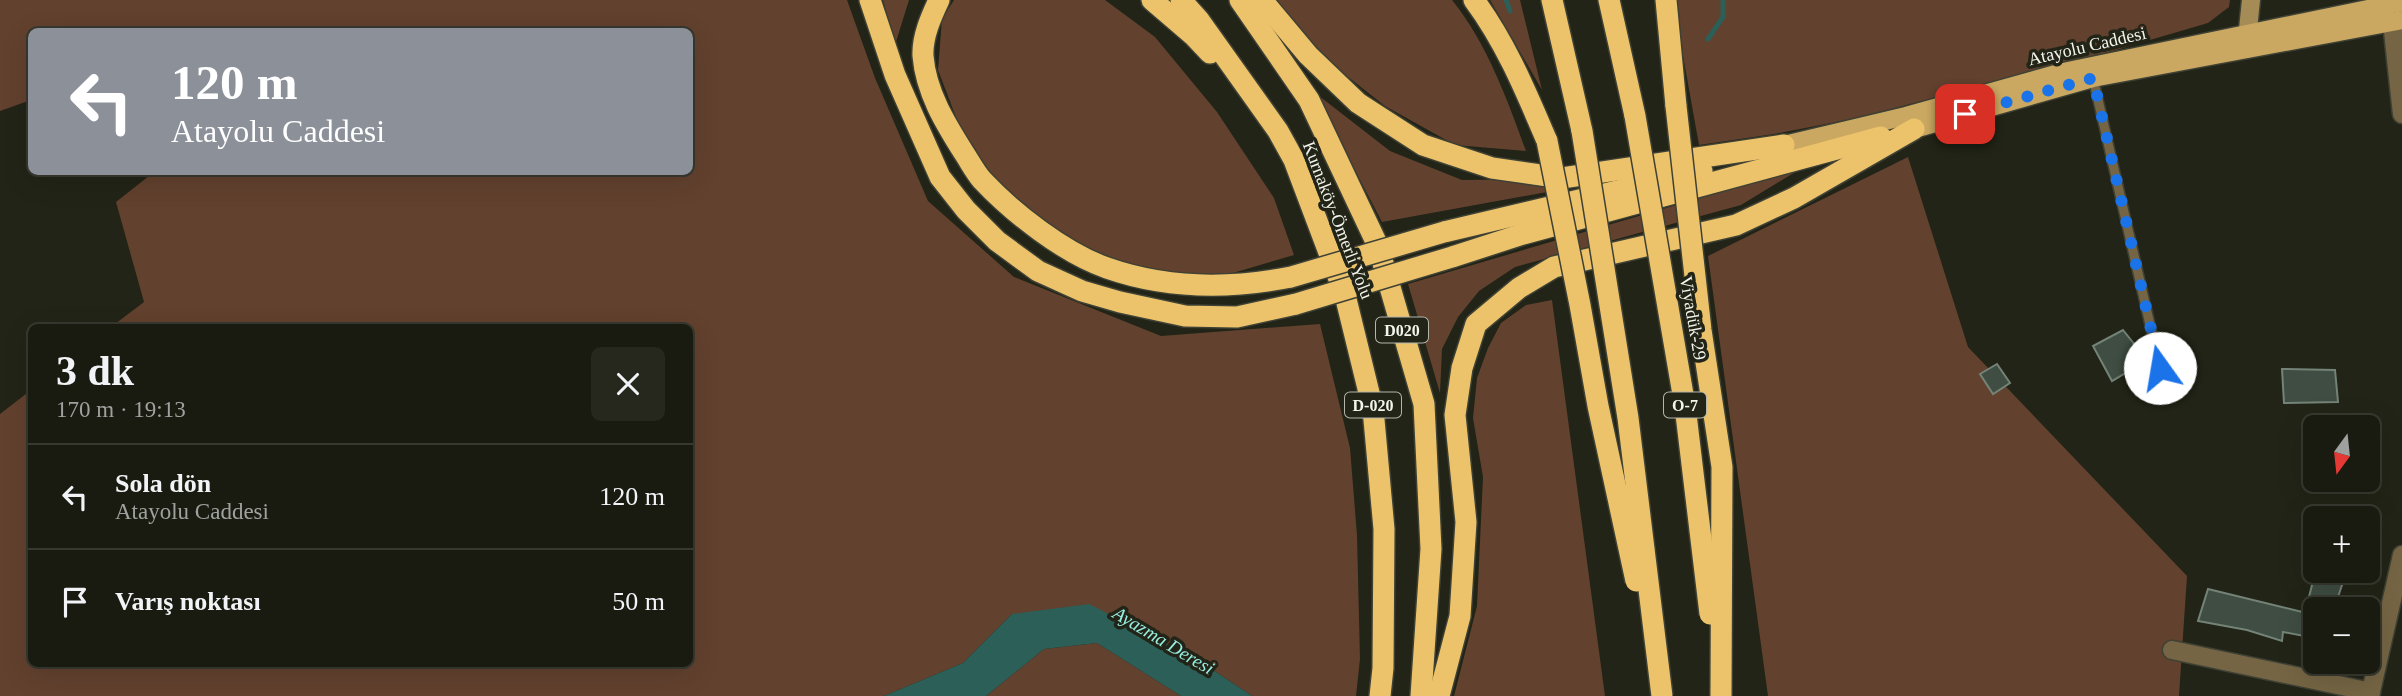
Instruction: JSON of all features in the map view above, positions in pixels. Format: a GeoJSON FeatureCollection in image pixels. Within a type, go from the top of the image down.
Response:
{"type":"FeatureCollection","features":[{"type":"Feature","properties":{"kind":"highway"},"geometry":{"type":"LineString","coordinates":[[870,0],[895,75],[940,177],[966,210],[997,241],[1038,271],[1082,291],[1185,316],[1237,317],[1296,304],[1524,234],[1914,129]]}},
{"type":"Feature","properties":{"kind":"highway"},"geometry":{"type":"LineString","coordinates":[[939,0],[929,22],[923,53],[927,83],[943,120],[981,178],[1048,238],[1107,268],[1176,285],[1254,285],[1291,277],[1444,232],[1742,161],[1784,145]]}},
{"type":"Feature","properties":{"kind":"highway"},"geometry":{"type":"LineString","coordinates":[[1152,0],[1194,36],[1278,131]]}},
{"type":"Feature","properties":{"kind":"highway","name":"Kurnaköy-Ömerli Yolu"},"geometry":{"type":"LineString","coordinates":[[1181,0],[1199,20],[1278,131],[1294,160],[1345,295],[1373,409],[1384,529],[1383,668],[1380,696]]}},
{"type":"Feature","properties":{"kind":"highway","name":"Kurnaköy-Ömerli Yolu"},"geometry":{"type":"LineString","coordinates":[[1240,0],[1309,100],[1378,246],[1424,404],[1431,549],[1421,696]]}},
{"type":"Feature","properties":{"kind":"highway"},"geometry":{"type":"LineString","coordinates":[[1262,0],[1308,55],[1358,103],[1423,145],[1492,168],[1562,178],[1784,145]]}},
{"type":"Feature","properties":{"kind":"highway"},"geometry":{"type":"LineString","coordinates":[[1474,0],[1521,78],[1547,141],[1598,406],[1661,696]]}},
{"type":"Feature","properties":{"kind":"highway"},"geometry":{"type":"LineString","coordinates":[[1552,0],[1582,131],[1628,418],[1661,696]]}},
{"type":"Feature","properties":{"kind":"highway","name":"Viyadük-29"},"geometry":{"type":"LineString","coordinates":[[1609,0],[1635,116],[1685,406],[1720,696]]}},
{"type":"Feature","properties":{"kind":"highway"},"geometry":{"type":"LineString","coordinates":[[1666,0],[1701,330],[1722,467],[1720,696]]}},
{"type":"Feature","properties":{"kind":"highway"},"geometry":{"type":"LineString","coordinates":[[1439,696],[1460,616],[1466,522],[1455,415],[1462,368],[1476,324],[1519,288],[1554,267],[1736,225],[1794,198],[1848,164],[1914,129]]}},
{"type":"Feature","properties":{"kind":"main road","name":"Atayolu Caddesi"},"geometry":{"type":"LineString","coordinates":[[1914,129],[2093,78],[2402,2]]}},
{"type":"Feature","properties":{"kind":"main road","name":"Atayolu Caddesi"},"geometry":{"type":"LineString","coordinates":[[1784,145],[1906,116],[2063,72],[2247,41],[2397,21]]}},
{"type":"Feature","properties":{"kind":"street"},"geometry":{"type":"LineString","coordinates":[[2247,41],[2250,0]]}},
{"type":"Feature","properties":{"kind":"street"},"geometry":{"type":"LineString","coordinates":[[2397,21],[2402,114]]}},
{"type":"Feature","properties":{"kind":"street"},"geometry":{"type":"LineString","coordinates":[[2172,650],[2370,694],[2402,555]]}},
{"type":"Feature","properties":{"kind":"lane"},"geometry":{"type":"LineString","coordinates":[[2093,78],[2160,368]]}},
{"type":"Feature","properties":{"kind":"shaded area"},"geometry":{"type":"Polygon","coordinates":[[[0,0],[847,0],[875,78],[928,201],[1014,277],[1161,336],[1320,324],[1350,448],[1357,535],[1360,659],[1356,696],[1252,696],[1192,656],[1012,614],[963,663],[884,696],[0,696],[0,414],[28,392],[28,667],[693,667],[693,324],[115,324],[144,302],[116,202],[150,175],[693,175],[693,28],[28,28],[28,101],[0,111],[0,0]]]}},
{"type":"Feature","properties":{"kind":"shaded area"},"geometry":{"type":"Polygon","coordinates":[[[883,0],[909,0],[895,45],[883,0]]]}},
{"type":"Feature","properties":{"kind":"shaded area"},"geometry":{"type":"Polygon","coordinates":[[[954,0],[1105,0],[1155,37],[1217,112],[1274,198],[1294,255],[1233,273],[1160,280],[1095,260],[1011,201],[965,141],[938,70],[942,19],[954,0]]]}},
{"type":"Feature","properties":{"kind":"shaded area"},"geometry":{"type":"Polygon","coordinates":[[[1271,0],[1452,0],[1486,53],[1526,151],[1455,145],[1385,106],[1329,62],[1271,0]]]}},
{"type":"Feature","properties":{"kind":"shaded area"},"geometry":{"type":"Polygon","coordinates":[[[1490,0],[1520,0],[1542,90],[1490,0]]]}},
{"type":"Feature","properties":{"kind":"shaded area"},"geometry":{"type":"Polygon","coordinates":[[[1673,0],[2230,0],[2229,7],[2208,23],[2092,57],[1852,119],[1699,145],[1673,0]]]}},
{"type":"Feature","properties":{"kind":"shaded area"},"geometry":{"type":"Polygon","coordinates":[[[1314,92],[1390,151],[1462,180],[1624,178],[1382,222],[1314,92]]]}},
{"type":"Feature","properties":{"kind":"shaded area"},"geometry":{"type":"Polygon","coordinates":[[[1908,157],[1968,347],[2187,576],[2179,696],[1768,696],[1708,256],[1908,157]]]}},
{"type":"Feature","properties":{"kind":"shaded area"},"geometry":{"type":"Polygon","coordinates":[[[1802,168],[1741,205],[1515,267],[1479,291],[1458,317],[1442,349],[1440,393],[1408,284],[1802,168]]]}},
{"type":"Feature","properties":{"kind":"shaded area"},"geometry":{"type":"Polygon","coordinates":[[[1552,300],[1605,696],[1454,696],[1477,606],[1483,477],[1473,418],[1477,378],[1501,323],[1526,305],[1552,300]]]}},
{"type":"Feature","properties":{"kind":"shaded area"},"geometry":{"type":"Polygon","coordinates":[[[1097,643],[1181,696],[986,696],[1044,649],[1097,643]]]}},
{"type":"Feature","properties":{"kind":"water"},"geometry":{"type":"Polygon","coordinates":[[[1089,604],[1192,656],[1252,696],[1181,696],[1097,643],[1044,649],[986,696],[884,696],[963,663],[1012,614],[1089,604]]]}},
{"type":"Feature","properties":{"kind":"building"},"geometry":{"type":"Polygon","coordinates":[[[2123,330],[2147,360],[2112,381],[2093,346],[2123,330]]]}},
{"type":"Feature","properties":{"kind":"building"},"geometry":{"type":"Polygon","coordinates":[[[1997,364],[2010,383],[1993,394],[1980,374],[1997,364]]]}},
{"type":"Feature","properties":{"kind":"building"},"geometry":{"type":"Polygon","coordinates":[[[2282,369],[2335,370],[2338,402],[2284,403],[2282,369]]]}},
{"type":"Feature","properties":{"kind":"building"},"geometry":{"type":"Polygon","coordinates":[[[2312,583],[2343,583],[2338,597],[2309,597],[2312,583]]]}},
{"type":"Feature","properties":{"kind":"building"},"geometry":{"type":"Polygon","coordinates":[[[2208,589],[2303,612],[2303,636],[2283,632],[2282,641],[2247,630],[2198,621],[2208,589]]]}},
{"type":"Feature","properties":{"kind":"waterway"},"geometry":{"type":"LineString","coordinates":[[1506,0],[1510,11]]}},
{"type":"Feature","properties":{"kind":"waterway"},"geometry":{"type":"LineString","coordinates":[[1708,39],[1723,17],[1723,0]]}},
{"type":"Feature","properties":{"kind":"route"},"geometry":{"type":"LineString","coordinates":[[1965,114],[2093,78],[2160,368]]}},
{"type":"Feature","properties":{"kind":"water label","name":"Ayazma Deresi"},"geometry":{"type":"Point","coordinates":[1164,640]}}]}
